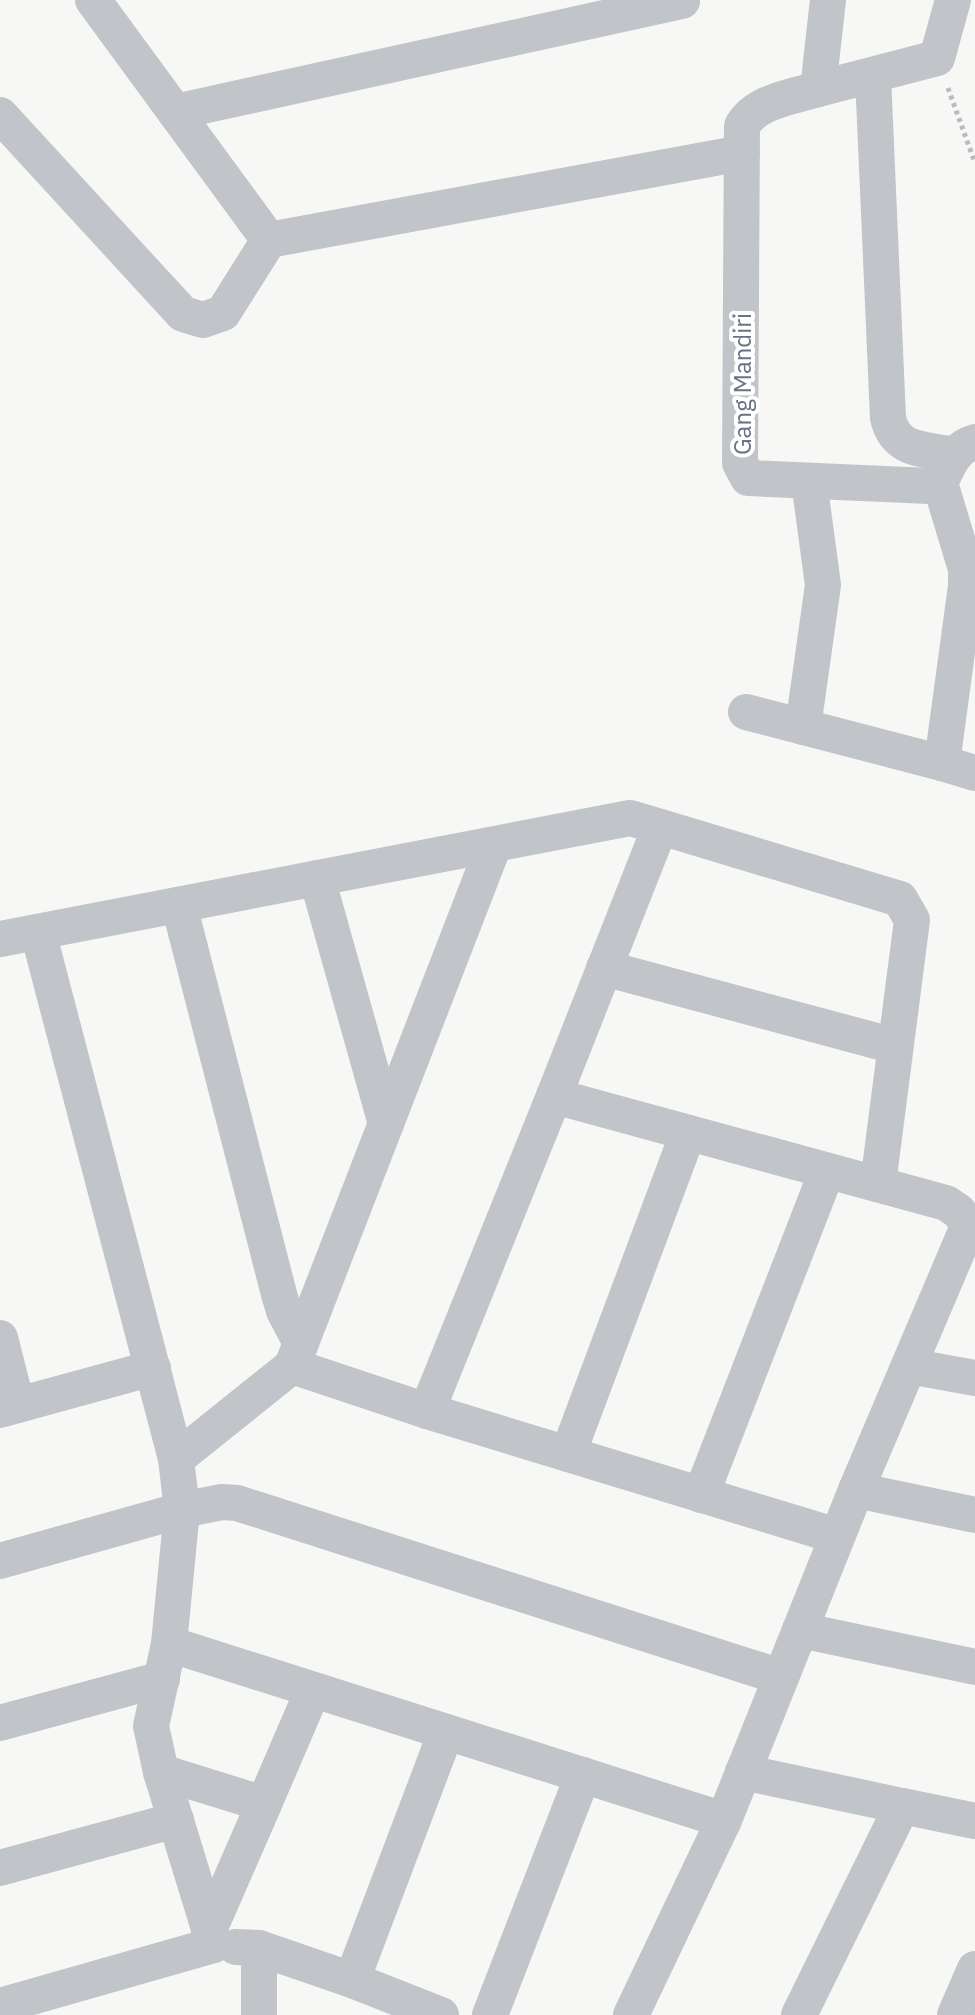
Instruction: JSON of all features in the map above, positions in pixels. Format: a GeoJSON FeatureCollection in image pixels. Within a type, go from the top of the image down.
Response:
{"type":"FeatureCollection","features":[{"type":"Feature","properties":{"kind":"street"},"geometry":{"type":"LineString","coordinates":[[93,0],[269,240]]}},
{"type":"Feature","properties":{"kind":"street"},"geometry":{"type":"LineString","coordinates":[[818,89],[828,0]]}},
{"type":"Feature","properties":{"kind":"street"},"geometry":{"type":"LineString","coordinates":[[937,58],[953,0]]}},
{"type":"Feature","properties":{"kind":"street"},"geometry":{"type":"LineString","coordinates":[[175,112],[682,1]]}},
{"type":"Feature","properties":{"kind":"street","name":"Gang Mandiri"},"geometry":{"type":"LineString","coordinates":[[937,58],[818,89],[760,108],[748,115],[742,126],[740,463],[748,478],[930,486],[956,460]]}},
{"type":"Feature","properties":{"kind":"street"},"geometry":{"type":"LineString","coordinates":[[746,712],[958,768],[966,569],[956,460],[902,444],[892,434],[888,418],[873,76]]}},
{"type":"Feature","properties":{"kind":"street"},"geometry":{"type":"LineString","coordinates":[[0,115],[183,314],[203,320],[223,313],[269,240],[742,153]]}},
{"type":"Feature","properties":{"kind":"street"},"geometry":{"type":"LineString","coordinates":[[803,727],[823,585],[809,481]]}},
{"type":"Feature","properties":{"kind":"street"},"geometry":{"type":"LineString","coordinates":[[0,939],[630,818],[900,899],[912,920],[878,1184]]}},
{"type":"Feature","properties":{"kind":"street"},"geometry":{"type":"LineString","coordinates":[[427,1411],[660,827]]}},
{"type":"Feature","properties":{"kind":"street"},"geometry":{"type":"LineString","coordinates":[[176,1459],[297,1355],[494,845]]}},
{"type":"Feature","properties":{"kind":"street"},"geometry":{"type":"LineString","coordinates":[[317,878],[386,1124]]}},
{"type":"Feature","properties":{"kind":"street"},"geometry":{"type":"LineString","coordinates":[[179,905],[297,1355]]}},
{"type":"Feature","properties":{"kind":"street"},"geometry":{"type":"LineString","coordinates":[[38,932],[176,1459],[182,1510],[169,1644],[151,1726],[161,1772],[212,1938]]}},
{"type":"Feature","properties":{"kind":"street"},"geometry":{"type":"LineString","coordinates":[[604,968],[895,1046]]}},
{"type":"Feature","properties":{"kind":"street"},"geometry":{"type":"LineString","coordinates":[[554,1096],[946,1203],[972,1225],[856,1490],[724,1820],[631,2015]]}},
{"type":"Feature","properties":{"kind":"street"},"geometry":{"type":"LineString","coordinates":[[568,1454],[688,1133]]}},
{"type":"Feature","properties":{"kind":"street"},"geometry":{"type":"LineString","coordinates":[[701,1495],[827,1171]]}},
{"type":"Feature","properties":{"kind":"street"},"geometry":{"type":"LineString","coordinates":[[0,1338],[9,1408],[153,1368]]}},
{"type":"Feature","properties":{"kind":"street"},"geometry":{"type":"LineString","coordinates":[[297,1355],[427,1411],[837,1536]]}},
{"type":"Feature","properties":{"kind":"street"},"geometry":{"type":"LineString","coordinates":[[909,1366],[975,1378]]}},
{"type":"Feature","properties":{"kind":"street"},"geometry":{"type":"LineString","coordinates":[[856,1490],[975,1515]]}},
{"type":"Feature","properties":{"kind":"street"},"geometry":{"type":"LineString","coordinates":[[0,1561],[182,1510],[222,1502],[237,1503],[781,1677]]}},
{"type":"Feature","properties":{"kind":"street"},"geometry":{"type":"LineString","coordinates":[[800,1630],[975,1667]]}},
{"type":"Feature","properties":{"kind":"street"},"geometry":{"type":"LineString","coordinates":[[169,1644],[724,1820]]}},
{"type":"Feature","properties":{"kind":"street"},"geometry":{"type":"LineString","coordinates":[[0,1723],[162,1679]]}},
{"type":"Feature","properties":{"kind":"street"},"geometry":{"type":"LineString","coordinates":[[212,1938],[313,1690]]}},
{"type":"Feature","properties":{"kind":"street"},"geometry":{"type":"LineString","coordinates":[[352,1980],[446,1732]]}},
{"type":"Feature","properties":{"kind":"street"},"geometry":{"type":"LineString","coordinates":[[161,1772],[264,1804]]}},
{"type":"Feature","properties":{"kind":"street"},"geometry":{"type":"LineString","coordinates":[[743,1772],[975,1821]]}},
{"type":"Feature","properties":{"kind":"street"},"geometry":{"type":"LineString","coordinates":[[490,2015],[583,1775]]}},
{"type":"Feature","properties":{"kind":"street"},"geometry":{"type":"LineString","coordinates":[[799,2015],[902,1806]]}},
{"type":"Feature","properties":{"kind":"street"},"geometry":{"type":"LineString","coordinates":[[0,1868],[176,1820]]}},
{"type":"Feature","properties":{"kind":"street"},"geometry":{"type":"LineString","coordinates":[[0,2006],[212,1938],[259,1948],[441,2015]]}},
{"type":"Feature","properties":{"kind":"street"},"geometry":{"type":"LineString","coordinates":[[259,1948],[259,2015]]}},
{"type":"Feature","properties":{"kind":"street"},"geometry":{"type":"LineString","coordinates":[[955,2015],[975,1969]]}},
{"type":"Feature","properties":{"kind":"path"},"geometry":{"type":"LineString","coordinates":[[937,58],[975,163]]}}]}
